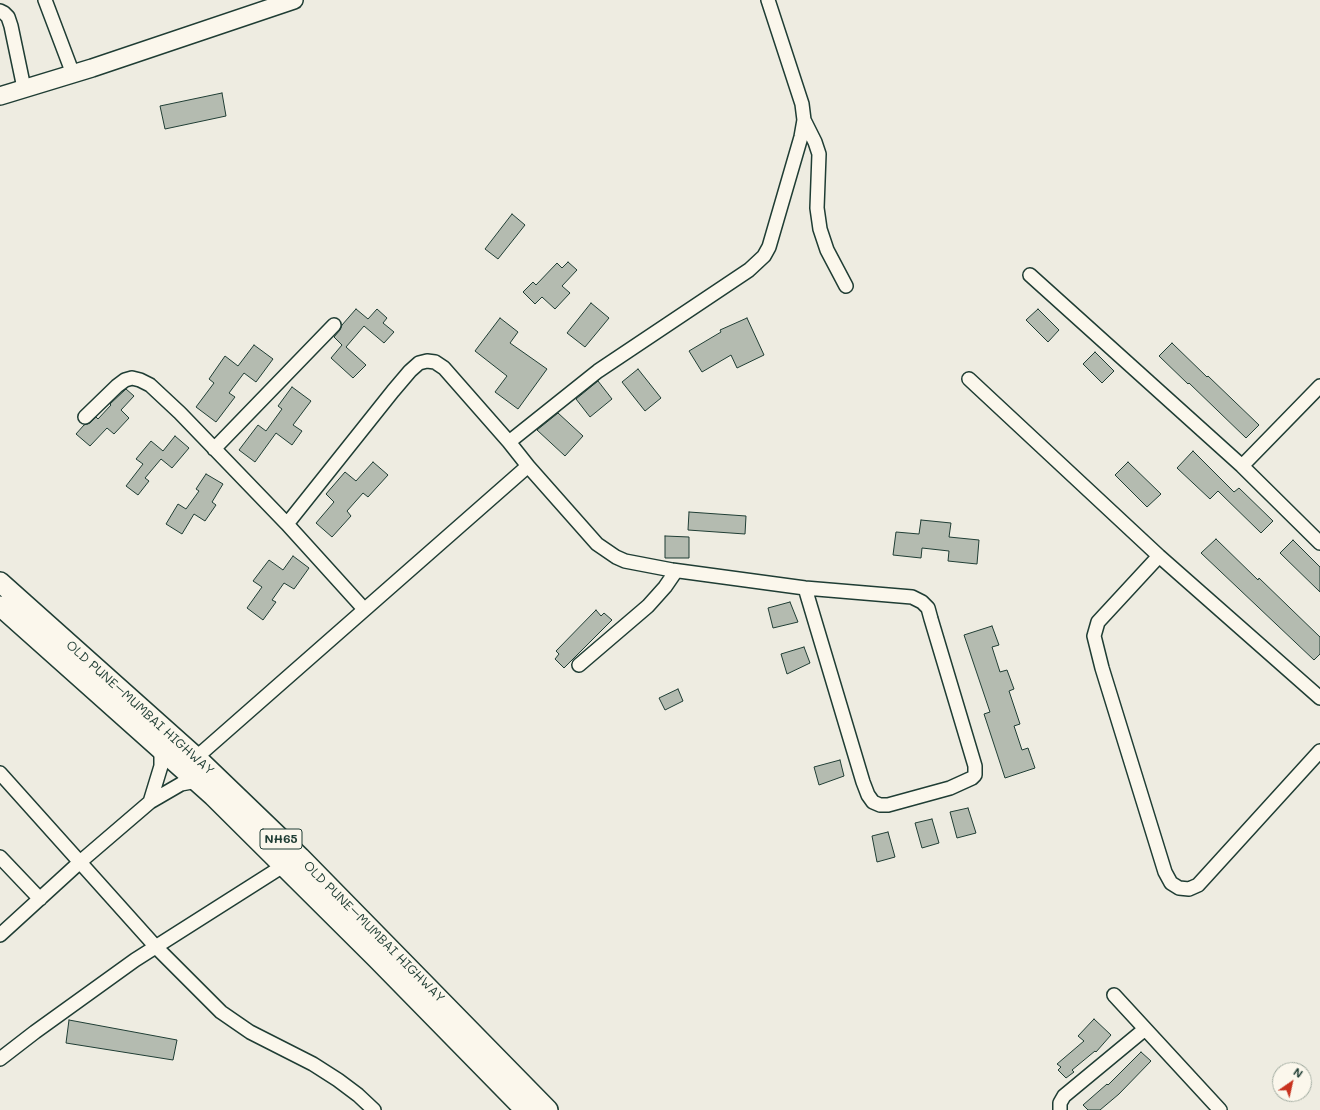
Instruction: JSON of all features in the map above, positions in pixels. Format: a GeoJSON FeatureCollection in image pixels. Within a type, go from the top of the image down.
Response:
{"type":"FeatureCollection","features":[{"type":"Feature","properties":{"kind":"highway","name":"OLD PUNE–MUMBAI HIGHWAY"},"geometry":{"type":"LineString","coordinates":[[0,582],[192,769],[283,866],[525,1110]]}},
{"type":"Feature","properties":{"kind":"highway","name":"OLD PUNE–MUMBAI HIGHWAY"},"geometry":{"type":"LineString","coordinates":[[0,606],[158,746],[192,769],[300,857],[548,1110]]}},
{"type":"Feature","properties":{"kind":"main road"},"geometry":{"type":"LineString","coordinates":[[0,96],[73,74],[294,0]]}},
{"type":"Feature","properties":{"kind":"lane"},"geometry":{"type":"LineString","coordinates":[[45,0],[73,74]]}},
{"type":"Feature","properties":{"kind":"lane"},"geometry":{"type":"LineString","coordinates":[[509,442],[598,371],[749,270],[764,256],[769,247],[801,137],[804,120],[802,104],[768,0]]}},
{"type":"Feature","properties":{"kind":"lane"},"geometry":{"type":"LineString","coordinates":[[0,11],[8,17],[10,22],[24,88]]}},
{"type":"Feature","properties":{"kind":"lane"},"geometry":{"type":"LineString","coordinates":[[804,120],[819,154],[817,208],[820,229],[827,250],[846,286]]}},
{"type":"Feature","properties":{"kind":"lane"},"geometry":{"type":"LineString","coordinates":[[1030,275],[1242,466],[1320,543]]}},
{"type":"Feature","properties":{"kind":"lane"},"geometry":{"type":"LineString","coordinates":[[214,449],[334,325]]}},
{"type":"Feature","properties":{"kind":"lane"},"geometry":{"type":"LineString","coordinates":[[287,524],[410,371],[419,363],[427,361],[435,362],[444,368],[584,531],[597,544],[625,561],[676,571],[805,588],[912,597],[922,602],[928,608],[975,766],[975,775],[972,778],[950,788],[888,805],[880,805],[873,802],[868,795],[863,782],[805,588]]}},
{"type":"Feature","properties":{"kind":"lane"},"geometry":{"type":"LineString","coordinates":[[85,417],[116,386],[125,380],[132,378],[150,385],[180,413],[287,524],[364,609]]}},
{"type":"Feature","properties":{"kind":"lane"},"geometry":{"type":"LineString","coordinates":[[969,379],[1159,556],[1320,698]]}},
{"type":"Feature","properties":{"kind":"lane"},"geometry":{"type":"LineString","coordinates":[[1242,466],[1320,386]]}},
{"type":"Feature","properties":{"kind":"lane"},"geometry":{"type":"LineString","coordinates":[[0,935],[80,862],[150,802],[181,784],[192,769],[364,609],[528,466]]}},
{"type":"Feature","properties":{"kind":"lane"},"geometry":{"type":"LineString","coordinates":[[1159,556],[1098,622],[1094,636],[1118,720],[1166,872],[1171,883],[1179,888],[1189,890],[1198,885],[1320,751]]}},
{"type":"Feature","properties":{"kind":"lane"},"geometry":{"type":"LineString","coordinates":[[580,666],[648,606],[665,587],[676,571]]}},
{"type":"Feature","properties":{"kind":"lane"},"geometry":{"type":"LineString","coordinates":[[150,802],[161,766],[161,754],[158,746]]}},
{"type":"Feature","properties":{"kind":"lane"},"geometry":{"type":"LineString","coordinates":[[0,773],[156,947],[221,1012],[250,1032],[313,1064],[338,1080],[358,1095],[374,1110]]}},
{"type":"Feature","properties":{"kind":"lane"},"geometry":{"type":"LineString","coordinates":[[0,856],[40,899]]}},
{"type":"Feature","properties":{"kind":"lane"},"geometry":{"type":"LineString","coordinates":[[0,1059],[76,1002],[156,947],[283,866]]}},
{"type":"Feature","properties":{"kind":"lane"},"geometry":{"type":"LineString","coordinates":[[1114,995],[1220,1110]]}},
{"type":"Feature","properties":{"kind":"lane"},"geometry":{"type":"LineString","coordinates":[[1060,1110],[1060,1103],[1064,1096],[1145,1029]]}},
{"type":"Feature","properties":{"kind":"building"},"geometry":{"type":"Polygon","coordinates":[[[222,93],[226,116],[165,129],[160,106],[222,93]]]}},
{"type":"Feature","properties":{"kind":"building"},"geometry":{"type":"Polygon","coordinates":[[[512,214],[525,225],[498,259],[485,249],[512,214]]]}},
{"type":"Feature","properties":{"kind":"building"},"geometry":{"type":"Polygon","coordinates":[[[568,262],[577,270],[562,286],[570,293],[555,309],[542,297],[535,304],[523,292],[533,282],[536,285],[557,263],[562,268],[568,262]]]}},
{"type":"Feature","properties":{"kind":"building"},"geometry":{"type":"Polygon","coordinates":[[[591,303],[609,318],[585,347],[567,333],[591,303]]]}},
{"type":"Feature","properties":{"kind":"building"},"geometry":{"type":"Polygon","coordinates":[[[356,309],[368,319],[377,309],[387,318],[383,323],[394,332],[384,343],[364,326],[346,347],[366,365],[353,378],[331,358],[342,345],[334,337],[356,309]]]}},
{"type":"Feature","properties":{"kind":"building"},"geometry":{"type":"Polygon","coordinates":[[[1038,309],[1059,330],[1048,342],[1026,320],[1038,309]]]}},
{"type":"Feature","properties":{"kind":"building"},"geometry":{"type":"Polygon","coordinates":[[[500,318],[518,332],[510,343],[547,369],[518,409],[495,392],[507,376],[475,351],[500,318]]]}},
{"type":"Feature","properties":{"kind":"building"},"geometry":{"type":"Polygon","coordinates":[[[747,318],[764,355],[737,368],[731,355],[702,372],[689,351],[721,332],[720,330],[747,318]]]}},
{"type":"Feature","properties":{"kind":"building"},"geometry":{"type":"Polygon","coordinates":[[[1172,343],[1259,425],[1246,438],[1159,356],[1172,343]]]}},
{"type":"Feature","properties":{"kind":"building"},"geometry":{"type":"Polygon","coordinates":[[[254,345],[273,359],[256,382],[244,373],[229,393],[235,397],[216,422],[196,407],[214,383],[209,379],[225,356],[238,366],[254,345]]]}},
{"type":"Feature","properties":{"kind":"building"},"geometry":{"type":"Polygon","coordinates":[[[1095,352],[1114,371],[1102,383],[1083,364],[1095,352]]]}},
{"type":"Feature","properties":{"kind":"building"},"geometry":{"type":"Polygon","coordinates":[[[638,369],[661,398],[645,411],[622,382],[638,369]]]}},
{"type":"Feature","properties":{"kind":"building"},"geometry":{"type":"Polygon","coordinates":[[[598,381],[612,399],[590,417],[576,399],[598,381]]]}},
{"type":"Feature","properties":{"kind":"building"},"geometry":{"type":"Polygon","coordinates":[[[292,387],[311,401],[293,425],[302,431],[292,445],[276,433],[255,462],[239,450],[258,425],[266,431],[282,409],[278,406],[292,387]]]}},
{"type":"Feature","properties":{"kind":"building"},"geometry":{"type":"Polygon","coordinates":[[[126,389],[134,396],[121,410],[129,418],[114,434],[107,428],[90,446],[76,434],[84,425],[90,423],[96,417],[98,419],[111,405],[110,404],[126,389]]]}},
{"type":"Feature","properties":{"kind":"building"},"geometry":{"type":"Polygon","coordinates":[[[558,413],[583,436],[565,456],[537,430],[558,413]]]}},
{"type":"Feature","properties":{"kind":"building"},"geometry":{"type":"Polygon","coordinates":[[[175,436],[189,448],[172,468],[161,459],[145,478],[149,481],[138,495],[126,486],[143,464],[136,459],[151,441],[163,451],[175,436]]]}},
{"type":"Feature","properties":{"kind":"building"},"geometry":{"type":"Polygon","coordinates":[[[1193,451],[1234,492],[1239,488],[1273,521],[1261,533],[1218,491],[1210,499],[1177,468],[1193,451]]]}},
{"type":"Feature","properties":{"kind":"building"},"geometry":{"type":"Polygon","coordinates":[[[373,462],[388,475],[368,497],[363,493],[347,511],[351,516],[332,537],[316,523],[334,502],[326,494],[345,472],[356,481],[373,462]]]}},
{"type":"Feature","properties":{"kind":"building"},"geometry":{"type":"Polygon","coordinates":[[[1128,462],[1161,494],[1147,507],[1115,475],[1128,462]]]}},
{"type":"Feature","properties":{"kind":"building"},"geometry":{"type":"Polygon","coordinates":[[[206,474],[223,484],[212,502],[216,505],[205,521],[194,514],[182,534],[166,524],[178,504],[186,509],[199,491],[196,489],[206,474]]]}},
{"type":"Feature","properties":{"kind":"building"},"geometry":{"type":"Polygon","coordinates":[[[689,512],[746,516],[745,534],[688,530],[689,512]]]}},
{"type":"Feature","properties":{"kind":"building"},"geometry":{"type":"Polygon","coordinates":[[[921,520],[951,523],[949,537],[979,540],[977,564],[948,561],[949,551],[922,548],[921,558],[893,555],[896,532],[919,534],[921,520]]]}},
{"type":"Feature","properties":{"kind":"building"},"geometry":{"type":"Polygon","coordinates":[[[665,536],[689,537],[689,558],[665,558],[665,536]]]}},
{"type":"Feature","properties":{"kind":"building"},"geometry":{"type":"Polygon","coordinates":[[[1216,539],[1320,637],[1320,654],[1314,660],[1201,553],[1216,539]]]}},
{"type":"Feature","properties":{"kind":"building"},"geometry":{"type":"Polygon","coordinates":[[[1293,540],[1320,567],[1320,592],[1280,553],[1293,540]]]}},
{"type":"Feature","properties":{"kind":"building"},"geometry":{"type":"Polygon","coordinates":[[[293,556],[309,568],[294,589],[284,583],[272,600],[276,602],[263,620],[247,608],[262,587],[253,581],[269,560],[283,570],[293,556]]]}},
{"type":"Feature","properties":{"kind":"building"},"geometry":{"type":"Polygon","coordinates":[[[790,602],[798,622],[773,628],[768,608],[790,602]]]}},
{"type":"Feature","properties":{"kind":"building"},"geometry":{"type":"Polygon","coordinates":[[[596,610],[601,616],[604,613],[612,620],[564,668],[555,659],[559,654],[556,651],[596,610]]]}},
{"type":"Feature","properties":{"kind":"building"},"geometry":{"type":"Polygon","coordinates":[[[992,626],[999,645],[992,647],[1000,672],[1007,670],[1014,689],[1009,691],[1020,724],[1014,726],[1022,750],[1028,748],[1035,768],[1005,778],[984,714],[990,712],[964,635],[992,626]]]}},
{"type":"Feature","properties":{"kind":"building"},"geometry":{"type":"Polygon","coordinates":[[[804,647],[810,663],[787,674],[781,654],[804,647]]]}},
{"type":"Feature","properties":{"kind":"building"},"geometry":{"type":"Polygon","coordinates":[[[678,689],[683,701],[665,710],[659,698],[678,689]]]}},
{"type":"Feature","properties":{"kind":"building"},"geometry":{"type":"Polygon","coordinates":[[[840,760],[844,776],[819,785],[814,767],[840,760]]]}},
{"type":"Feature","properties":{"kind":"building"},"geometry":{"type":"Polygon","coordinates":[[[968,808],[976,833],[957,838],[950,812],[968,808]]]}},
{"type":"Feature","properties":{"kind":"building"},"geometry":{"type":"Polygon","coordinates":[[[932,819],[939,843],[922,848],[915,823],[932,819]]]}},
{"type":"Feature","properties":{"kind":"building"},"geometry":{"type":"Polygon","coordinates":[[[888,832],[895,857],[877,862],[872,836],[888,832]]]}},
{"type":"Feature","properties":{"kind":"building"},"geometry":{"type":"Polygon","coordinates":[[[1094,1019],[1111,1035],[1096,1052],[1095,1051],[1072,1070],[1074,1072],[1066,1078],[1058,1070],[1061,1067],[1057,1064],[1084,1041],[1078,1036],[1094,1019]]]}},
{"type":"Feature","properties":{"kind":"building"},"geometry":{"type":"Polygon","coordinates":[[[69,1020],[177,1040],[173,1060],[66,1043],[69,1020]]]}},
{"type":"Feature","properties":{"kind":"building"},"geometry":{"type":"Polygon","coordinates":[[[1141,1052],[1151,1061],[1119,1094],[1100,1110],[1088,1110],[1083,1105],[1107,1084],[1108,1085],[1141,1052]]]}}]}
